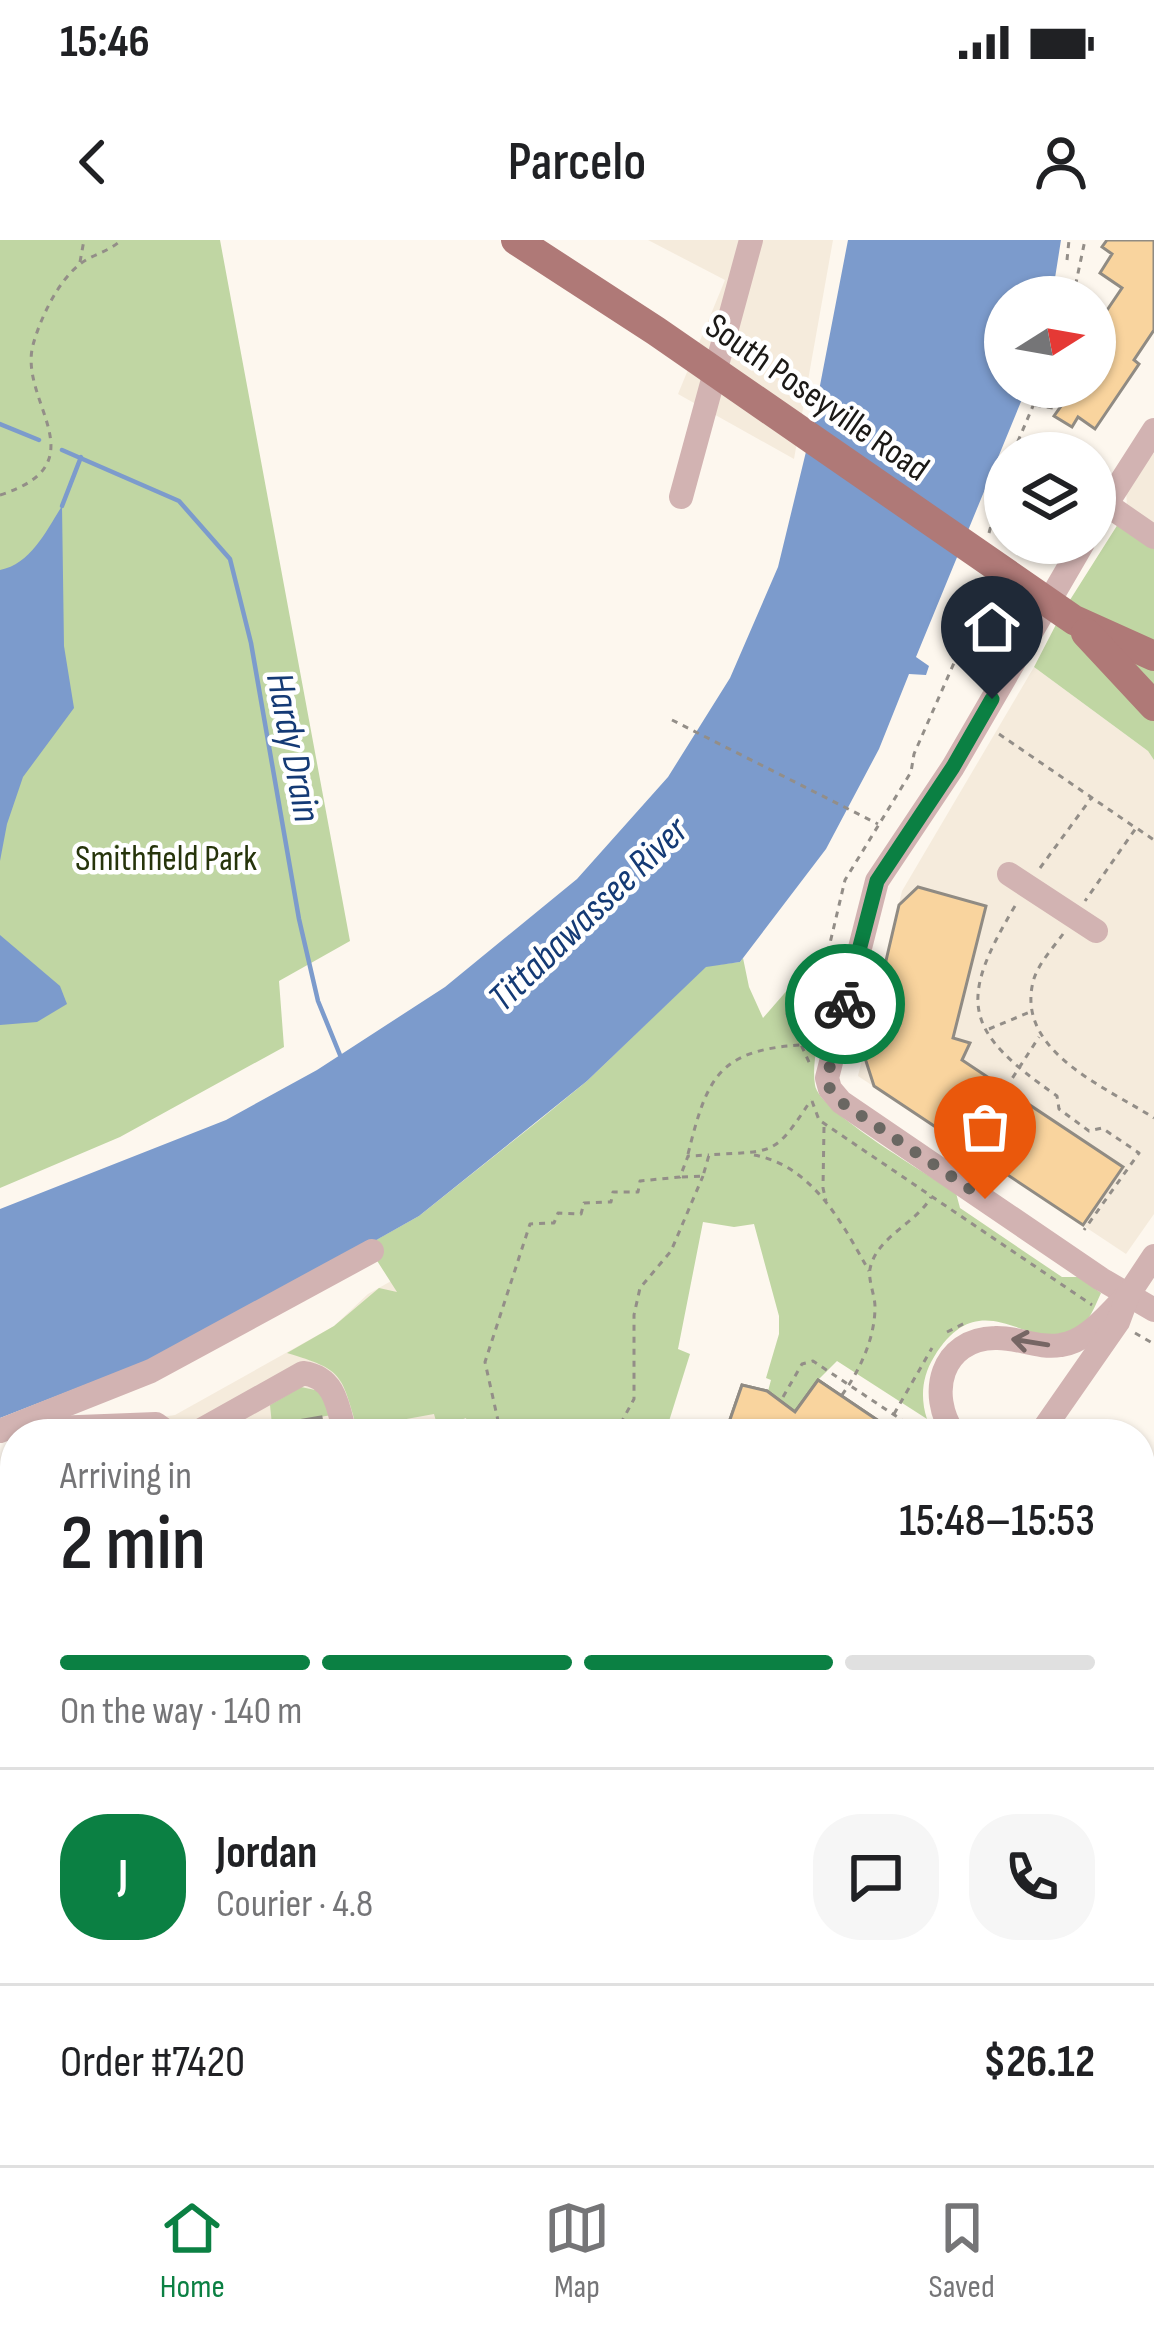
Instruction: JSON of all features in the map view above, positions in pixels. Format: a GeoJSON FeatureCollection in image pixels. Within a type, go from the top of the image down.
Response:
{"type":"FeatureCollection","features":[{"type":"Feature","properties":{"kind":"main road","name":"South Poseyville Road"},"geometry":{"type":"LineString","coordinates":[[516,240],[1074,620]]}},
{"type":"Feature","properties":{"kind":"main road"},"geometry":{"type":"LineString","coordinates":[[1074,620],[1154,656]]}},
{"type":"Feature","properties":{"kind":"main road"},"geometry":{"type":"LineString","coordinates":[[1074,620],[1154,706]]}},
{"type":"Feature","properties":{"kind":"street"},"geometry":{"type":"LineString","coordinates":[[681,496],[751,240]]}},
{"type":"Feature","properties":{"kind":"street"},"geometry":{"type":"LineString","coordinates":[[1116,488],[1154,430]]}},
{"type":"Feature","properties":{"kind":"street"},"geometry":{"type":"LineString","coordinates":[[1116,520],[1154,537]]}},
{"type":"Feature","properties":{"kind":"street"},"geometry":{"type":"LineString","coordinates":[[1071,564],[953,767],[877,881],[821,1094],[841,1102],[1154,1310]]}},
{"type":"Feature","properties":{"kind":"street"},"geometry":{"type":"LineString","coordinates":[[1018,880],[1096,931]]}},
{"type":"Feature","properties":{"kind":"street"},"geometry":{"type":"LineString","coordinates":[[32,1419],[151,1372],[372,1251]]}},
{"type":"Feature","properties":{"kind":"street"},"geometry":{"type":"LineString","coordinates":[[1049,1419],[1154,1256]]}},
{"type":"Feature","properties":{"kind":"street"},"geometry":{"type":"LineString","coordinates":[[944,1419],[938,1396],[940,1374],[951,1358],[973,1342],[996,1337],[1062,1346],[1112,1318]]}},
{"type":"Feature","properties":{"kind":"street"},"geometry":{"type":"LineString","coordinates":[[220,1419],[303,1373],[318,1375],[330,1386],[340,1419]]}},
{"type":"Feature","properties":{"kind":"path"},"geometry":{"type":"LineString","coordinates":[[80,264],[85,240]]}},
{"type":"Feature","properties":{"kind":"path"},"geometry":{"type":"LineString","coordinates":[[0,495],[25,487],[50,460],[52,431],[36,384],[32,349],[55,294],[80,264],[121,240]]}},
{"type":"Feature","properties":{"kind":"path"},"geometry":{"type":"LineString","coordinates":[[1067,260],[1069,240]]}},
{"type":"Feature","properties":{"kind":"path"},"geometry":{"type":"LineString","coordinates":[[1077,276],[1084,240]]}},
{"type":"Feature","properties":{"kind":"path"},"geometry":{"type":"LineString","coordinates":[[1054,408],[1059,409]]}},
{"type":"Feature","properties":{"kind":"path"},"geometry":{"type":"LineString","coordinates":[[808,1071],[809,1058],[787,1014],[790,1002],[821,981],[845,880],[911,772],[914,754],[986,590]]}},
{"type":"Feature","properties":{"kind":"path"},"geometry":{"type":"LineString","coordinates":[[672,720],[878,824]]}},
{"type":"Feature","properties":{"kind":"path"},"geometry":{"type":"LineString","coordinates":[[1084,1230],[1139,1153],[1102,1128],[1089,1131],[1059,1108],[1057,1096],[1018,1069],[986,1030],[976,1002],[982,965],[1018,880],[1092,797]]}},
{"type":"Feature","properties":{"kind":"path"},"geometry":{"type":"LineString","coordinates":[[1136,828],[1154,840]]}},
{"type":"Feature","properties":{"kind":"path"},"geometry":{"type":"LineString","coordinates":[[986,1030],[1032,1012]]}},
{"type":"Feature","properties":{"kind":"path"},"geometry":{"type":"LineString","coordinates":[[1006,1088],[1040,1036]]}},
{"type":"Feature","properties":{"kind":"path"},"geometry":{"type":"LineString","coordinates":[[680,1177],[698,1113],[731,1061],[748,1051],[802,1045]]}},
{"type":"Feature","properties":{"kind":"path"},"geometry":{"type":"LineString","coordinates":[[821,1094],[819,1120],[824,1124],[1154,1344]]}},
{"type":"Feature","properties":{"kind":"path"},"geometry":{"type":"LineString","coordinates":[[753,1154],[776,1145],[794,1130],[821,1094]]}},
{"type":"Feature","properties":{"kind":"path"},"geometry":{"type":"LineString","coordinates":[[824,1124],[826,1203]]}},
{"type":"Feature","properties":{"kind":"path"},"geometry":{"type":"LineString","coordinates":[[688,1156],[753,1154],[776,1159],[826,1203],[869,1271],[876,1303],[873,1334],[842,1395]]}},
{"type":"Feature","properties":{"kind":"path"},"geometry":{"type":"LineString","coordinates":[[623,1419],[634,1399],[634,1315],[640,1288],[670,1251],[709,1155]]}},
{"type":"Feature","properties":{"kind":"path"},"geometry":{"type":"LineString","coordinates":[[498,1419],[485,1362],[530,1224],[554,1223],[558,1213],[581,1214],[584,1203],[611,1202],[613,1192],[638,1192],[640,1181],[703,1176]]}},
{"type":"Feature","properties":{"kind":"path"},"geometry":{"type":"LineString","coordinates":[[869,1271],[878,1252],[920,1213],[938,1185]]}},
{"type":"Feature","properties":{"kind":"path"},"geometry":{"type":"LineString","coordinates":[[783,1397],[802,1364],[813,1361],[901,1419]]}},
{"type":"Feature","properties":{"kind":"shaded area"},"geometry":{"type":"Polygon","coordinates":[[[648,240],[833,240],[794,459],[678,394],[725,280],[648,240]]]}},
{"type":"Feature","properties":{"kind":"shaded area"},"geometry":{"type":"Polygon","coordinates":[[[1154,453],[1154,529],[1127,507],[1126,488],[1154,453]]]}},
{"type":"Feature","properties":{"kind":"shaded area"},"geometry":{"type":"Polygon","coordinates":[[[1034,667],[1154,760],[1154,1214],[1126,1254],[858,1076],[902,891],[1034,667]]]}},
{"type":"Feature","properties":{"kind":"shaded area"},"geometry":{"type":"Polygon","coordinates":[[[393,1280],[458,1416],[466,1419],[159,1419],[175,1415],[334,1326],[368,1294],[393,1280]]]}},
{"type":"Feature","properties":{"kind":"green space","name":"Smithfield Park"},"geometry":{"type":"Polygon","coordinates":[[[0,240],[220,240],[350,941],[279,981],[284,1047],[120,1137],[0,1188],[0,240]]]}},
{"type":"Feature","properties":{"kind":"green space"},"geometry":{"type":"Polygon","coordinates":[[[1118,524],[1154,548],[1154,760],[1034,667],[1093,564],[1116,564],[1118,524]]]}},
{"type":"Feature","properties":{"kind":"green space"},"geometry":{"type":"Polygon","coordinates":[[[743,958],[763,1018],[803,972],[835,983],[815,1060],[815,1085],[821,1096],[854,1126],[956,1193],[960,1208],[1062,1277],[1079,1277],[1101,1293],[1084,1324],[1058,1336],[988,1321],[970,1323],[952,1334],[930,1364],[923,1387],[927,1419],[837,1361],[819,1379],[876,1419],[730,1419],[742,1385],[768,1391],[771,1380],[766,1378],[779,1334],[779,1316],[754,1224],[734,1227],[703,1222],[678,1349],[690,1354],[670,1419],[435,1419],[434,1414],[354,1419],[337,1376],[287,1353],[334,1326],[379,1288],[397,1292],[367,1245],[419,1216],[587,1081],[706,966],[743,958]]]}},
{"type":"Feature","properties":{"kind":"green space"},"geometry":{"type":"Polygon","coordinates":[[[301,1387],[320,1391],[332,1415],[271,1419],[270,1405],[301,1387]]]}},
{"type":"Feature","properties":{"kind":"water","name":"Tittabawassee River"},"geometry":{"type":"Polygon","coordinates":[[[848,240],[1061,240],[1055,276],[984,276],[984,408],[1018,408],[1008,432],[984,432],[984,492],[916,657],[929,666],[926,675],[909,674],[879,749],[826,849],[740,962],[706,967],[587,1081],[419,1216],[193,1343],[0,1418],[0,1209],[226,1120],[317,1070],[445,987],[577,879],[668,777],[730,678],[778,567],[812,427],[848,240]]]}},
{"type":"Feature","properties":{"kind":"water"},"geometry":{"type":"Polygon","coordinates":[[[62,506],[64,646],[74,708],[23,777],[0,861],[0,570],[29,554],[62,506]]]}},
{"type":"Feature","properties":{"kind":"water"},"geometry":{"type":"Polygon","coordinates":[[[0,935],[60,986],[67,1004],[37,1022],[0,1025],[0,935]]]}},
{"type":"Feature","properties":{"kind":"building"},"geometry":{"type":"Polygon","coordinates":[[[1107,240],[1154,240],[1154,330],[1116,398],[1116,297],[1122,288],[1116,276],[1100,273],[1112,254],[1102,247],[1107,240]]]}},
{"type":"Feature","properties":{"kind":"building"},"geometry":{"type":"Polygon","coordinates":[[[1060,408],[1109,408],[1095,429],[1078,417],[1072,427],[1054,416],[1060,408]]]}},
{"type":"Feature","properties":{"kind":"building"},"geometry":{"type":"Polygon","coordinates":[[[918,887],[986,906],[953,1038],[970,1043],[962,1060],[1123,1167],[1083,1225],[874,1086],[864,1055],[899,905],[918,887]]]}},
{"type":"Feature","properties":{"kind":"building"},"geometry":{"type":"Polygon","coordinates":[[[818,1380],[876,1419],[730,1419],[742,1385],[767,1391],[795,1412],[818,1380]]]}},
{"type":"Feature","properties":{"kind":"building"},"geometry":{"type":"Polygon","coordinates":[[[818,1380],[876,1419],[730,1419],[742,1385],[767,1391],[795,1412],[818,1380]]]}},
{"type":"Feature","properties":{"kind":"waterway","name":"Hardy Drain"},"geometry":{"type":"LineString","coordinates":[[0,424],[39,440]]}},
{"type":"Feature","properties":{"kind":"waterway","name":"Hardy Drain"},"geometry":{"type":"LineString","coordinates":[[62,450],[179,501],[230,559],[251,643],[299,919],[318,1001],[340,1055]]}},
{"type":"Feature","properties":{"kind":"waterway"},"geometry":{"type":"LineString","coordinates":[[62,506],[81,457]]}},
{"type":"Feature","properties":{"kind":"way so far"},"geometry":{"type":"LineString","coordinates":[[845,1004],[827,1078],[830,1089],[841,1102],[985,1199]]}},
{"type":"Feature","properties":{"kind":"route"},"geometry":{"type":"LineString","coordinates":[[845,1004],[877,881],[992,699]]}}]}
